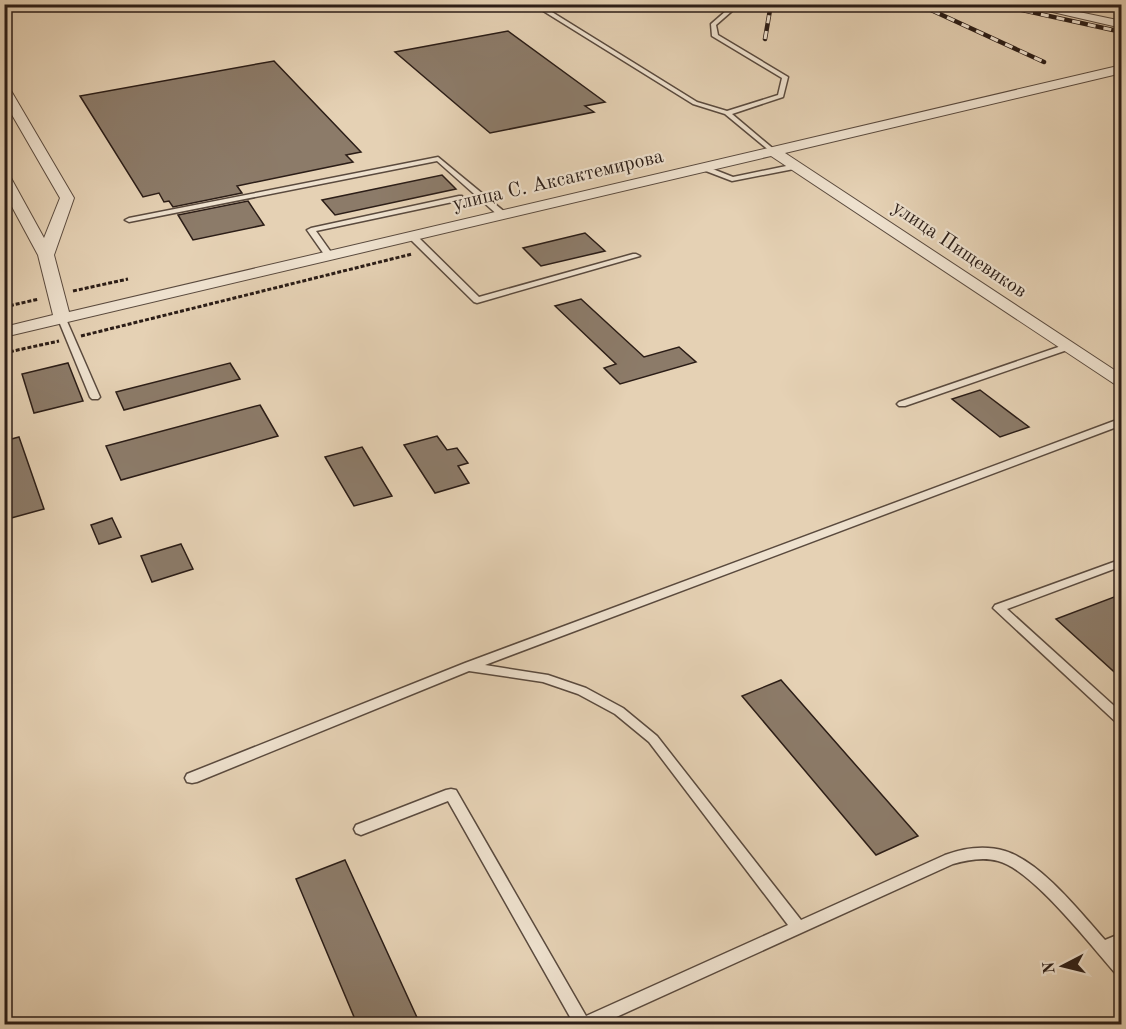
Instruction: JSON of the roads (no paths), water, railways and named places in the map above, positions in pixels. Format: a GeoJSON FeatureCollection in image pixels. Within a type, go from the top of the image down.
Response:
{"type":"FeatureCollection","features":[{"type":"Feature","properties":{"kind":"street"},"geometry":{"type":"LineString","coordinates":[[1023,4],[1122,25]]}},
{"type":"Feature","properties":{"kind":"street","name":"улица С. Аксактемирова"},"geometry":{"type":"LineString","coordinates":[[4,332],[1122,69]]}},
{"type":"Feature","properties":{"kind":"street"},"geometry":{"type":"LineString","coordinates":[[4,89],[68,198],[46,255]]}},
{"type":"Feature","properties":{"kind":"street","name":"улица Пищевиков"},"geometry":{"type":"LineString","coordinates":[[773,151],[1122,384]]}},
{"type":"Feature","properties":{"kind":"street"},"geometry":{"type":"LineString","coordinates":[[4,177],[46,255],[62,319]]}},
{"type":"Feature","properties":{"kind":"lane"},"geometry":{"type":"LineString","coordinates":[[534,4],[695,103],[728,112],[773,151]]}},
{"type":"Feature","properties":{"kind":"lane"},"geometry":{"type":"LineString","coordinates":[[728,112],[782,96],[785,77],[715,36],[713,25],[738,4]]}},
{"type":"Feature","properties":{"kind":"lane"},"geometry":{"type":"LineString","coordinates":[[129,220],[438,159],[503,216]]}},
{"type":"Feature","properties":{"kind":"lane"},"geometry":{"type":"LineString","coordinates":[[702,168],[732,179],[796,166]]}},
{"type":"Feature","properties":{"kind":"lane"},"geometry":{"type":"LineString","coordinates":[[329,255],[311,230],[459,198]]}},
{"type":"Feature","properties":{"kind":"lane"},"geometry":{"type":"LineString","coordinates":[[413,237],[477,300],[636,256]]}},
{"type":"Feature","properties":{"kind":"lane"},"geometry":{"type":"LineString","coordinates":[[62,319],[95,397]]}},
{"type":"Feature","properties":{"kind":"lane"},"geometry":{"type":"LineString","coordinates":[[902,404],[1067,347]]}},
{"type":"Feature","properties":{"kind":"lane"},"geometry":{"type":"LineString","coordinates":[[192,778],[469,666],[1122,420]]}},
{"type":"Feature","properties":{"kind":"lane"},"geometry":{"type":"LineString","coordinates":[[1122,562],[999,608],[1122,722]]}},
{"type":"Feature","properties":{"kind":"lane"},"geometry":{"type":"LineString","coordinates":[[469,666],[544,678],[582,691],[619,711],[653,740],[799,928]]}},
{"type":"Feature","properties":{"kind":"lane"},"geometry":{"type":"LineString","coordinates":[[361,830],[451,794],[584,1024],[950,859],[973,853],[1005,857],[1037,878],[1122,970]]}},
{"type":"Feature","properties":{"kind":"lane"},"geometry":{"type":"LineString","coordinates":[[1102,949],[1122,939]]}},
{"type":"Feature","properties":{"kind":"railway"},"geometry":{"type":"LineString","coordinates":[[765,39],[771,4]]}},
{"type":"Feature","properties":{"kind":"railway"},"geometry":{"type":"LineString","coordinates":[[918,4],[1044,62]]}},
{"type":"Feature","properties":{"kind":"railway"},"geometry":{"type":"LineString","coordinates":[[994,4],[1122,32]]}}]}
